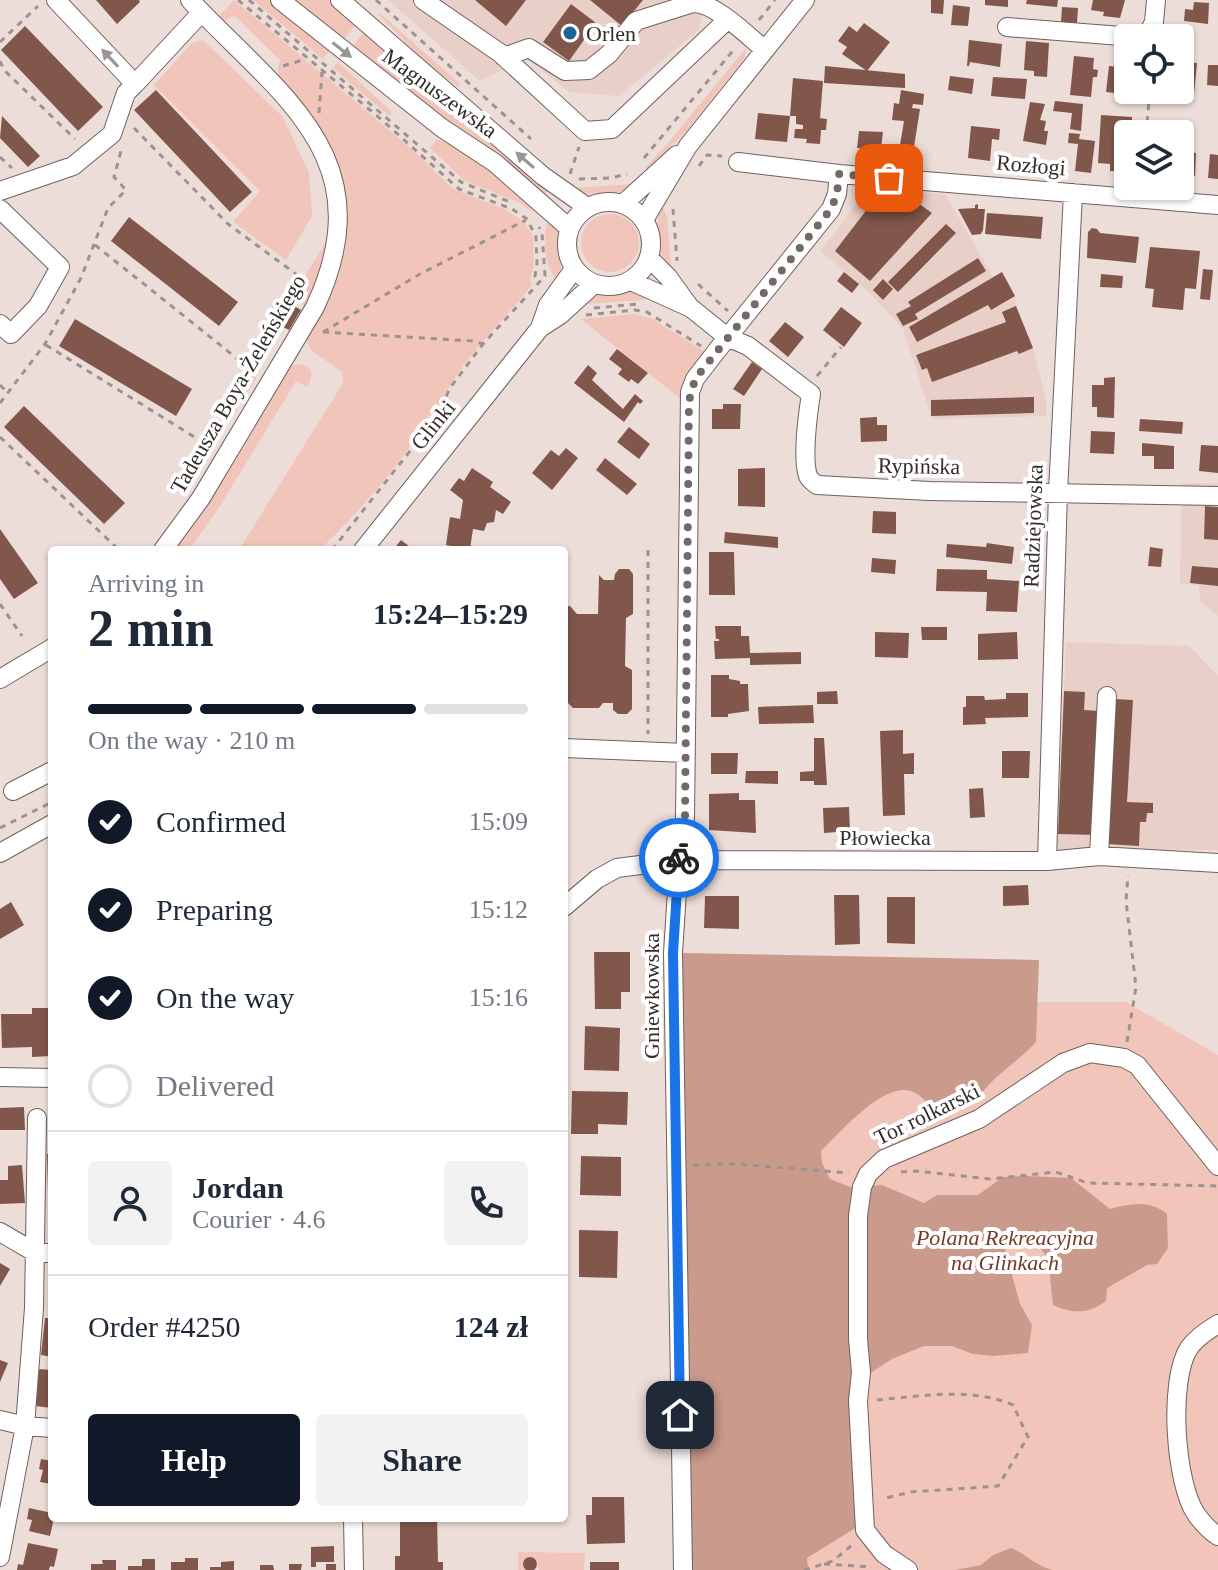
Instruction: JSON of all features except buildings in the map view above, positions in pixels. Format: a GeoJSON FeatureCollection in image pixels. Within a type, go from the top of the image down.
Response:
{"type":"FeatureCollection","features":[{"type":"Feature","properties":{"kind":"street"},"geometry":{"type":"LineString","coordinates":[[56,0],[135,84]]}},
{"type":"Feature","properties":{"kind":"street","name":"Magnuszewska"},"geometry":{"type":"LineString","coordinates":[[280,0],[442,128],[495,163],[569,228]]}},
{"type":"Feature","properties":{"kind":"street","name":"Magnuszewska"},"geometry":{"type":"LineString","coordinates":[[340,0],[543,176],[587,207]]}},
{"type":"Feature","properties":{"kind":"street"},"geometry":{"type":"LineString","coordinates":[[423,0],[504,57],[585,131],[612,129],[727,20]]}},
{"type":"Feature","properties":{"kind":"street"},"geometry":{"type":"LineString","coordinates":[[644,220],[688,146],[805,0]]}},
{"type":"Feature","properties":{"kind":"street"},"geometry":{"type":"LineString","coordinates":[[1007,27],[1134,37],[1148,34],[1154,22],[1156,0]]}},
{"type":"Feature","properties":{"kind":"street"},"geometry":{"type":"LineString","coordinates":[[504,57],[529,48],[565,71],[589,70],[609,54],[636,21],[701,2],[765,50]]}},
{"type":"Feature","properties":{"kind":"street"},"geometry":{"type":"LineString","coordinates":[[0,191],[73,166],[112,134],[126,93],[196,6]]}},
{"type":"Feature","properties":{"kind":"street","name":"Tadeusza Boya-Żeleńskiego"},"geometry":{"type":"LineString","coordinates":[[166,546],[201,498],[323,291],[337,239],[337,203],[313,131],[264,72],[196,6]]}},
{"type":"Feature","properties":{"kind":"street"},"geometry":{"type":"LineString","coordinates":[[623,204],[688,146]]}},
{"type":"Feature","properties":{"kind":"street","name":"Rozłogi"},"geometry":{"type":"LineString","coordinates":[[738,162],[839,174],[1218,205]]}},
{"type":"Feature","properties":{"kind":"street"},"geometry":{"type":"LineString","coordinates":[[727,337],[831,209],[837,194],[839,174]]}},
{"type":"Feature","properties":{"kind":"street","name":"Radziejowska"},"geometry":{"type":"LineString","coordinates":[[1047,861],[1058,492],[1073,193]]}},
{"type":"Feature","properties":{"kind":"street"},"geometry":{"type":"LineString","coordinates":[[601,202],[623,204],[644,220],[651,239],[649,258],[631,281],[612,286],[594,284],[574,269],[567,249],[569,228],[587,207],[601,202]]}},
{"type":"Feature","properties":{"kind":"street"},"geometry":{"type":"LineString","coordinates":[[0,209],[60,267],[38,306],[11,334],[0,324]]}},
{"type":"Feature","properties":{"kind":"street"},"geometry":{"type":"LineString","coordinates":[[649,258],[691,308],[727,337],[748,346],[811,394]]}},
{"type":"Feature","properties":{"kind":"street","name":"Glinki"},"geometry":{"type":"LineString","coordinates":[[572,301],[574,269]]}},
{"type":"Feature","properties":{"kind":"street"},"geometry":{"type":"LineString","coordinates":[[631,281],[691,308]]}},
{"type":"Feature","properties":{"kind":"street","name":"Glinki"},"geometry":{"type":"LineString","coordinates":[[366,546],[540,328],[560,315],[594,284]]}},
{"type":"Feature","properties":{"kind":"street","name":"Gniewkowska"},"geometry":{"type":"LineString","coordinates":[[683,1570],[673,953],[685,817],[689,401],[695,379],[727,337]]}},
{"type":"Feature","properties":{"kind":"street","name":"Rypińska"},"geometry":{"type":"LineString","coordinates":[[811,394],[807,421],[807,467],[808,475],[817,485],[929,491],[1218,496]]}},
{"type":"Feature","properties":{"kind":"street"},"geometry":{"type":"LineString","coordinates":[[0,679],[48,650]]}},
{"type":"Feature","properties":{"kind":"street"},"geometry":{"type":"LineString","coordinates":[[1099,856],[1107,696]]}},
{"type":"Feature","properties":{"kind":"street"},"geometry":{"type":"LineString","coordinates":[[568,748],[686,753]]}},
{"type":"Feature","properties":{"kind":"street"},"geometry":{"type":"LineString","coordinates":[[13,791],[48,773]]}},
{"type":"Feature","properties":{"kind":"street"},"geometry":{"type":"LineString","coordinates":[[0,853],[48,826]]}},
{"type":"Feature","properties":{"kind":"street","name":"Płowiecka"},"geometry":{"type":"LineString","coordinates":[[568,904],[597,879],[617,868],[679,860],[1047,861],[1099,856],[1218,863]]}},
{"type":"Feature","properties":{"kind":"street","name":"Tor rolkarski"},"geometry":{"type":"LineString","coordinates":[[865,1530],[858,1401],[861,1372],[858,1216],[862,1187],[868,1174],[884,1159],[979,1119],[1063,1063],[1090,1053],[1124,1058]]}},
{"type":"Feature","properties":{"kind":"street"},"geometry":{"type":"LineString","coordinates":[[1124,1058],[1137,1065],[1153,1081],[1218,1166]]}},
{"type":"Feature","properties":{"kind":"street"},"geometry":{"type":"LineString","coordinates":[[1,1077],[48,1078]]}},
{"type":"Feature","properties":{"kind":"street"},"geometry":{"type":"LineString","coordinates":[[0,1557],[25,1426],[44,1253],[37,1118]]}},
{"type":"Feature","properties":{"kind":"street"},"geometry":{"type":"LineString","coordinates":[[0,1232],[44,1253]]}},
{"type":"Feature","properties":{"kind":"street"},"geometry":{"type":"LineString","coordinates":[[1218,1324],[1189,1348],[1180,1369],[1177,1406],[1179,1456],[1186,1489],[1196,1513],[1218,1536]]}},
{"type":"Feature","properties":{"kind":"street"},"geometry":{"type":"LineString","coordinates":[[0,1420],[48,1428]]}},
{"type":"Feature","properties":{"kind":"street"},"geometry":{"type":"LineString","coordinates":[[353,1522],[354,1570]]}},
{"type":"Feature","properties":{"kind":"street"},"geometry":{"type":"LineString","coordinates":[[865,1530],[884,1554],[908,1570]]}},
{"type":"Feature","properties":{"kind":"path"},"geometry":{"type":"LineString","coordinates":[[0,42],[45,0]]}},
{"type":"Feature","properties":{"kind":"path"},"geometry":{"type":"LineString","coordinates":[[238,0],[459,189],[512,209],[527,219],[536,237],[535,276],[539,283]]}},
{"type":"Feature","properties":{"kind":"path"},"geometry":{"type":"LineString","coordinates":[[249,0],[461,182],[527,211],[542,233],[545,276],[572,301],[588,308],[639,304],[655,310]]}},
{"type":"Feature","properties":{"kind":"path"},"geometry":{"type":"LineString","coordinates":[[376,0],[521,128],[538,148]]}},
{"type":"Feature","properties":{"kind":"path"},"geometry":{"type":"LineString","coordinates":[[644,158],[775,0]]}},
{"type":"Feature","properties":{"kind":"path"},"geometry":{"type":"LineString","coordinates":[[0,61],[4,70],[90,153]]}},
{"type":"Feature","properties":{"kind":"path"},"geometry":{"type":"LineString","coordinates":[[313,131],[320,105],[322,70]]}},
{"type":"Feature","properties":{"kind":"path"},"geometry":{"type":"LineString","coordinates":[[128,122],[228,224],[300,277]]}},
{"type":"Feature","properties":{"kind":"path"},"geometry":{"type":"LineString","coordinates":[[585,131],[568,179],[611,178],[625,176],[634,170]]}},
{"type":"Feature","properties":{"kind":"path"},"geometry":{"type":"LineString","coordinates":[[0,403],[45,344],[95,245],[108,208],[126,190],[114,177],[121,150]]}},
{"type":"Feature","properties":{"kind":"path"},"geometry":{"type":"LineString","coordinates":[[673,204],[678,264]]}},
{"type":"Feature","properties":{"kind":"path"},"geometry":{"type":"LineString","coordinates":[[323,332],[420,274],[527,219],[535,219],[547,207]]}},
{"type":"Feature","properties":{"kind":"path"},"geometry":{"type":"LineString","coordinates":[[95,245],[271,383]]}},
{"type":"Feature","properties":{"kind":"path"},"geometry":{"type":"LineString","coordinates":[[335,546],[436,418],[450,388],[483,344],[545,276]]}},
{"type":"Feature","properties":{"kind":"path"},"geometry":{"type":"LineString","coordinates":[[695,283],[740,321]]}},
{"type":"Feature","properties":{"kind":"path"},"geometry":{"type":"LineString","coordinates":[[572,301],[647,312],[715,353]]}},
{"type":"Feature","properties":{"kind":"path"},"geometry":{"type":"LineString","coordinates":[[313,327],[323,332],[483,344]]}},
{"type":"Feature","properties":{"kind":"path"},"geometry":{"type":"LineString","coordinates":[[698,336],[715,353]]}},
{"type":"Feature","properties":{"kind":"path"},"geometry":{"type":"LineString","coordinates":[[45,344],[226,457]]}},
{"type":"Feature","properties":{"kind":"path"},"geometry":{"type":"LineString","coordinates":[[811,394],[812,384],[841,347]]}},
{"type":"Feature","properties":{"kind":"path"},"geometry":{"type":"LineString","coordinates":[[0,385],[8,393]]}},
{"type":"Feature","properties":{"kind":"path"},"geometry":{"type":"LineString","coordinates":[[0,437],[115,546]]}},
{"type":"Feature","properties":{"kind":"path"},"geometry":{"type":"LineString","coordinates":[[648,550],[649,752]]}},
{"type":"Feature","properties":{"kind":"path"},"geometry":{"type":"LineString","coordinates":[[0,604],[22,636]]}},
{"type":"Feature","properties":{"kind":"path"},"geometry":{"type":"LineString","coordinates":[[0,828],[48,804]]}},
{"type":"Feature","properties":{"kind":"path"},"geometry":{"type":"LineString","coordinates":[[1124,1058],[1136,987],[1126,901],[1130,858]]}},
{"type":"Feature","properties":{"kind":"path"},"geometry":{"type":"LineString","coordinates":[[677,1166],[737,1164],[868,1174]]}},
{"type":"Feature","properties":{"kind":"path"},"geometry":{"type":"LineString","coordinates":[[900,1172],[990,1179],[1056,1172],[1088,1183],[1218,1186]]}},
{"type":"Feature","properties":{"kind":"path"},"geometry":{"type":"LineString","coordinates":[[858,1401],[950,1394],[996,1398],[1013,1405],[1028,1437],[998,1486],[911,1492],[862,1504]]}},
{"type":"Feature","properties":{"kind":"path"},"geometry":{"type":"LineString","coordinates":[[804,1570],[824,1564],[848,1550],[865,1530]]}},
{"type":"Feature","properties":{"kind":"path"},"geometry":{"type":"LineString","coordinates":[[824,1564],[878,1567]]}},
{"type":"Feature","properties":{"kind":"shaded area","name":"Orlen"},"geometry":{"type":"Polygon","coordinates":[[[388,0],[705,0],[699,30],[619,96],[569,92],[518,52],[506,68],[480,81],[388,0]]]}},
{"type":"Feature","properties":{"kind":"shaded area"},"geometry":{"type":"Polygon","coordinates":[[[870,187],[946,195],[993,277],[1002,272],[1015,296],[1046,398],[1046,416],[932,419],[903,329],[870,293],[820,251],[870,187]]]}},
{"type":"Feature","properties":{"kind":"shaded area"},"geometry":{"type":"Polygon","coordinates":[[[1182,483],[1218,483],[1218,616],[1200,601],[1199,585],[1180,584],[1182,483]]]}},
{"type":"Feature","properties":{"kind":"shaded area"},"geometry":{"type":"Polygon","coordinates":[[[1066,642],[1189,646],[1218,676],[1218,850],[1057,851],[1066,642]]]}},
{"type":"Feature","properties":{"kind":"green space"},"geometry":{"type":"Polygon","coordinates":[[[234,0],[414,151],[453,189],[504,209],[525,222],[533,237],[532,285],[466,362],[435,415],[429,415],[394,469],[324,546],[241,546],[343,383],[342,372],[311,350],[306,340],[337,280],[345,240],[344,197],[325,137],[315,119],[279,76],[281,61],[235,16],[225,20],[218,17],[234,0]]]}},
{"type":"Feature","properties":{"kind":"green space"},"geometry":{"type":"Polygon","coordinates":[[[253,0],[269,0],[331,49],[323,59],[253,0]]]}},
{"type":"Feature","properties":{"kind":"green space"},"geometry":{"type":"Polygon","coordinates":[[[293,0],[330,0],[357,23],[342,42],[293,0]]]}},
{"type":"Feature","properties":{"kind":"green space"},"geometry":{"type":"Polygon","coordinates":[[[381,14],[459,83],[459,87],[428,65],[381,14]]]}},
{"type":"Feature","properties":{"kind":"green space"},"geometry":{"type":"Polygon","coordinates":[[[366,30],[549,189],[545,195],[351,48],[366,30]]]}},
{"type":"Feature","properties":{"kind":"green space"},"geometry":{"type":"Polygon","coordinates":[[[203,40],[283,117],[309,173],[312,216],[286,260],[233,222],[260,191],[154,85],[192,43],[203,40]]]}},
{"type":"Feature","properties":{"kind":"green space"},"geometry":{"type":"Polygon","coordinates":[[[746,48],[744,59],[688,129],[649,171],[645,168],[669,142],[746,48]]]}},
{"type":"Feature","properties":{"kind":"green space"},"geometry":{"type":"Polygon","coordinates":[[[338,62],[392,112],[389,116],[333,68],[338,62]]]}},
{"type":"Feature","properties":{"kind":"green space"},"geometry":{"type":"Polygon","coordinates":[[[437,139],[462,149],[536,205],[531,211],[518,202],[465,181],[430,148],[437,139]]]}},
{"type":"Feature","properties":{"kind":"green space"},"geometry":{"type":"Polygon","coordinates":[[[634,184],[605,195],[588,194],[574,188],[634,184]]]}},
{"type":"Feature","properties":{"kind":"green space"},"geometry":{"type":"Polygon","coordinates":[[[662,206],[667,217],[671,268],[666,263],[658,239],[662,206]]]}},
{"type":"Feature","properties":{"kind":"green space"},"geometry":{"type":"Polygon","coordinates":[[[610,214],[630,223],[639,243],[630,263],[610,272],[590,263],[581,243],[590,223],[610,214]]]}},
{"type":"Feature","properties":{"kind":"green space"},"geometry":{"type":"Polygon","coordinates":[[[548,221],[558,230],[561,268],[558,280],[550,268],[546,252],[548,221]]]}},
{"type":"Feature","properties":{"kind":"green space"},"geometry":{"type":"Polygon","coordinates":[[[329,237],[325,261],[305,308],[296,291],[329,237]]]}},
{"type":"Feature","properties":{"kind":"green space"},"geometry":{"type":"Polygon","coordinates":[[[633,292],[649,297],[585,304],[596,295],[633,292]]]}},
{"type":"Feature","properties":{"kind":"green space"},"geometry":{"type":"Polygon","coordinates":[[[633,314],[651,318],[704,351],[682,400],[581,319],[633,314]]]}},
{"type":"Feature","properties":{"kind":"green space"},"geometry":{"type":"Polygon","coordinates":[[[297,364],[309,368],[311,378],[307,387],[296,381],[220,506],[192,546],[176,546],[289,368],[297,364]]]}},
{"type":"Feature","properties":{"kind":"green space"},"geometry":{"type":"Polygon","coordinates":[[[252,375],[256,378],[215,445],[211,442],[212,434],[246,377],[252,375]]]}},
{"type":"Feature","properties":{"kind":"green space"},"geometry":{"type":"Polygon","coordinates":[[[683,953],[1039,960],[1036,1042],[982,1093],[964,1096],[956,1105],[934,1110],[920,1096],[908,1090],[881,1097],[821,1151],[822,1163],[830,1179],[850,1187],[882,1185],[924,1203],[937,1195],[978,1195],[1003,1177],[1071,1178],[1110,1209],[1140,1204],[1154,1206],[1167,1214],[1168,1248],[1157,1264],[1147,1265],[1107,1288],[1106,1301],[1087,1310],[1067,1310],[1053,1305],[1048,1258],[1029,1235],[1015,1232],[1005,1238],[1005,1250],[1020,1304],[1032,1325],[1028,1353],[993,1356],[973,1354],[952,1346],[924,1346],[892,1359],[869,1374],[858,1401],[852,1460],[857,1490],[857,1527],[807,1558],[808,1570],[683,1570],[677,1166],[683,953]]]}},
{"type":"Feature","properties":{"kind":"green space","name":"Polana Rekreacyjna na Glinkach"},"geometry":{"type":"Polygon","coordinates":[[[971,1002],[1126,1002],[1218,1055],[1218,1570],[797,1570],[791,1125],[971,1002]]]}},
{"type":"Feature","properties":{"kind":"green space"},"geometry":{"type":"Polygon","coordinates":[[[1011,1548],[1053,1570],[955,1570],[981,1565],[993,1555],[1011,1548]]]}},
{"type":"Feature","properties":{"kind":"green space"},"geometry":{"type":"Polygon","coordinates":[[[518,1552],[585,1553],[584,1570],[539,1570],[537,1560],[530,1557],[523,1561],[525,1570],[518,1570],[518,1552]]]}},
{"type":"Feature","properties":{"kind":"way so far"},"geometry":{"type":"LineString","coordinates":[[679,858],[685,817],[689,401],[692,386],[727,337],[831,209],[837,194],[839,174],[889,178]]}},
{"type":"Feature","properties":{"kind":"place","name":"Orlen"},"geometry":{"type":"Point","coordinates":[570,33]}},
{"type":"Feature","properties":{"kind":"route"},"geometry":{"type":"LineString","coordinates":[[679,858],[673,953],[680,1415]]}}]}
